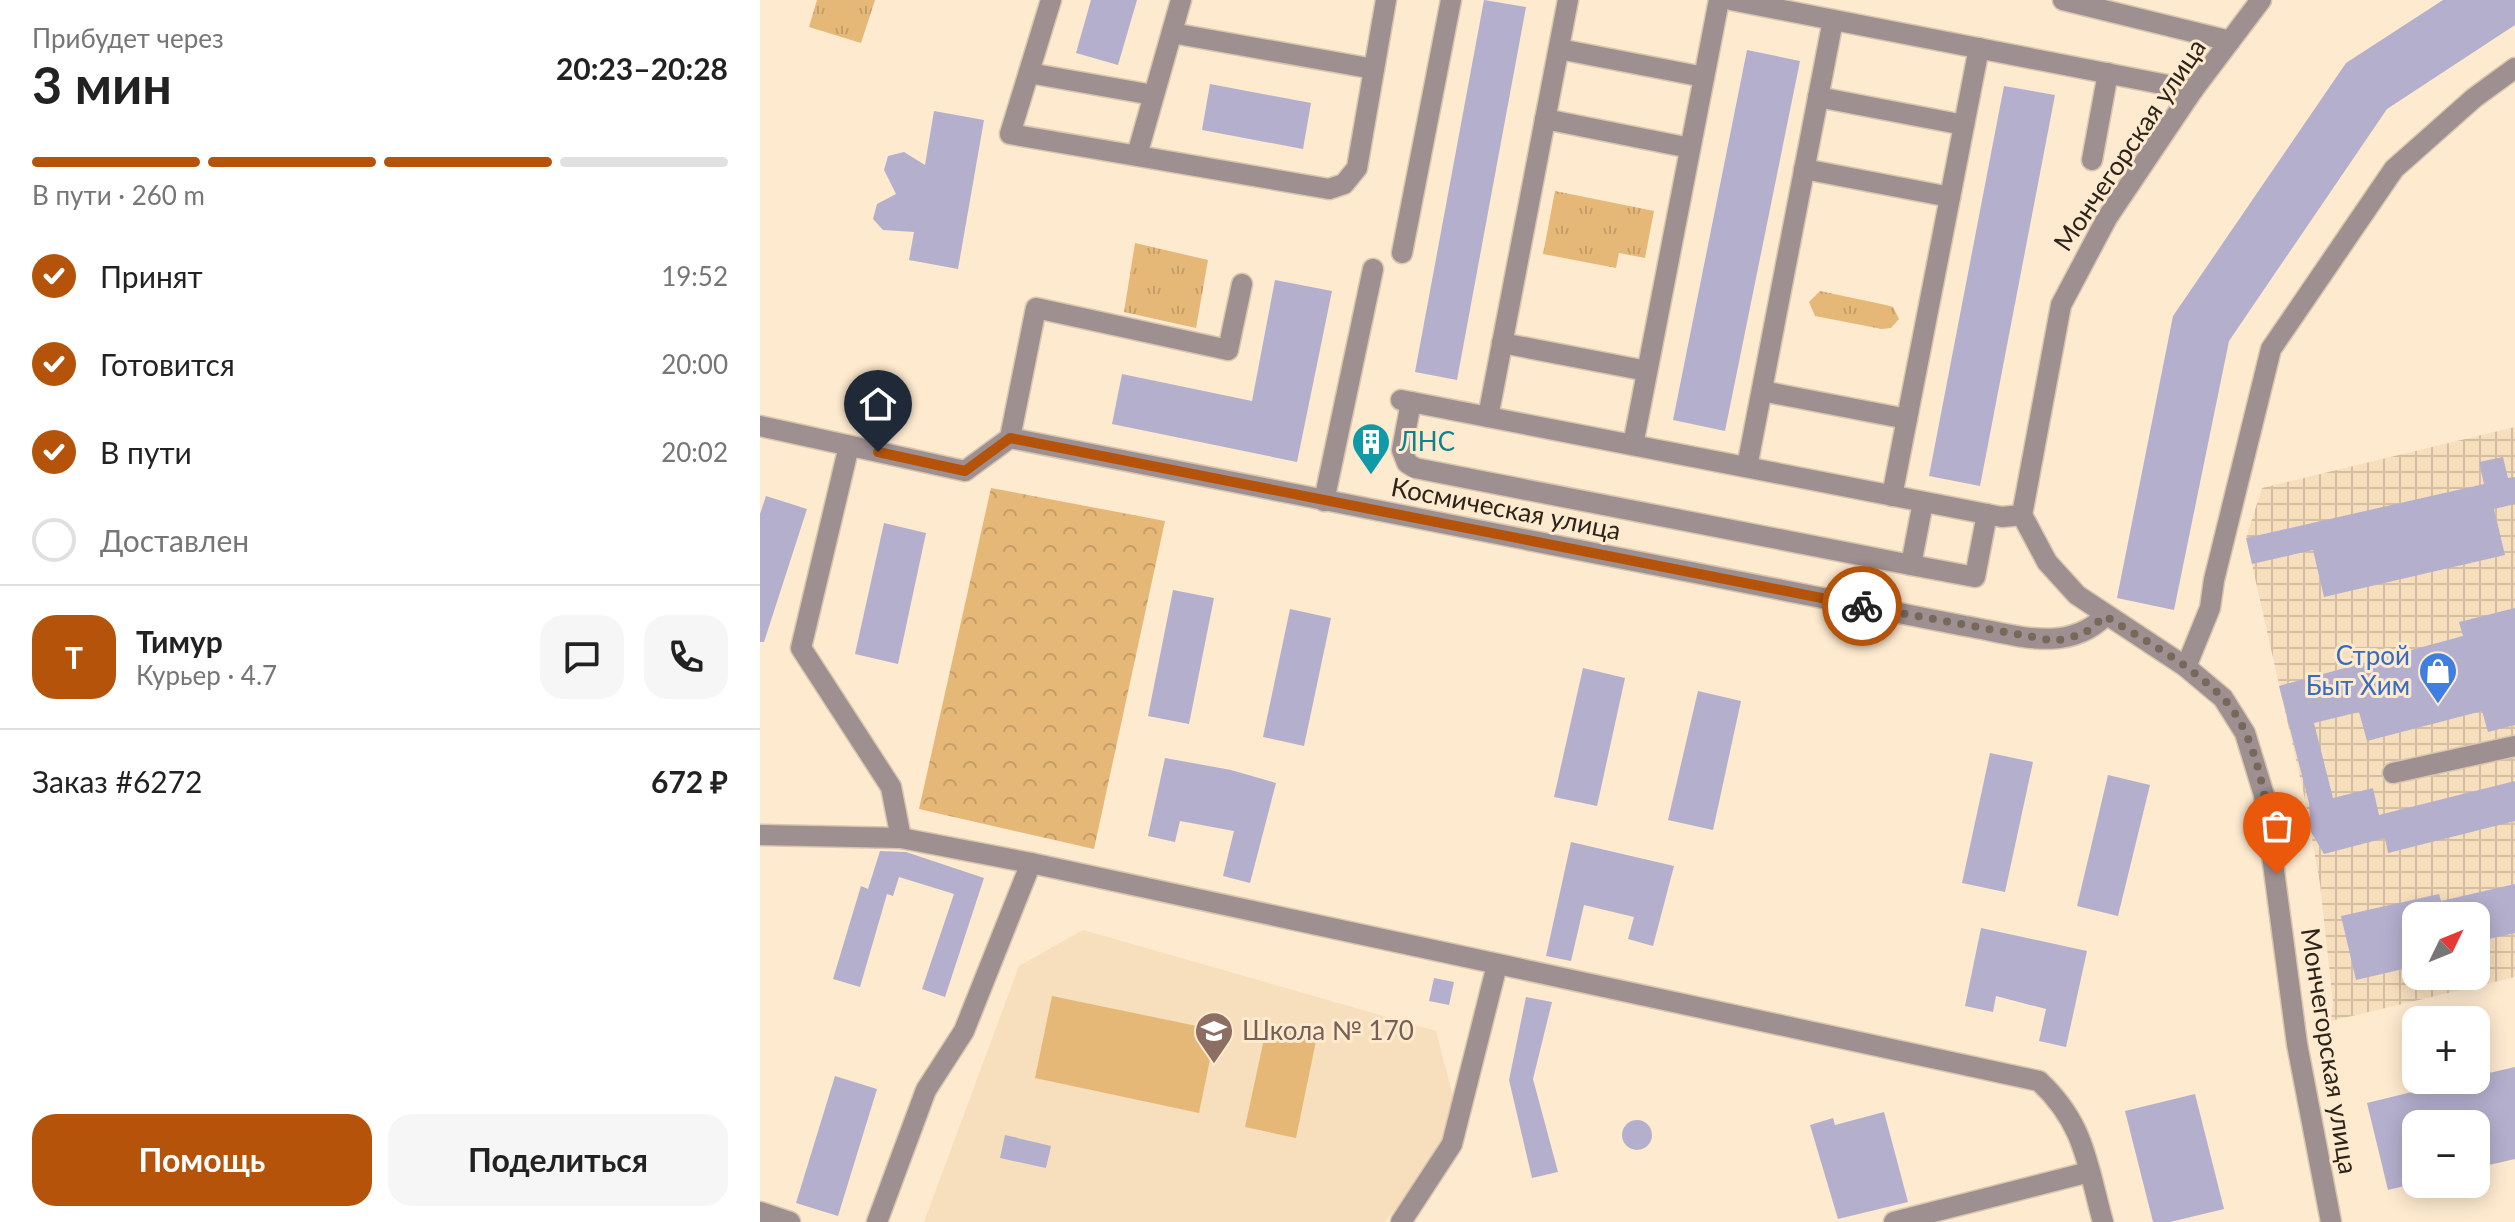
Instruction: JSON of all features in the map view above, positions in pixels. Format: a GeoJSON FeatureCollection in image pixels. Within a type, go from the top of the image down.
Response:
{"type":"FeatureCollection","features":[{"type":"Feature","properties":{"kind":"street"},"geometry":{"type":"LineString","coordinates":[[1051,0],[1010,134],[1329,189],[1338,187],[1357,168],[1386,0]]}},
{"type":"Feature","properties":{"kind":"street"},"geometry":{"type":"LineString","coordinates":[[1137,155],[1181,0]]}},
{"type":"Feature","properties":{"kind":"street"},"geometry":{"type":"LineString","coordinates":[[1402,253],[1451,0]]}},
{"type":"Feature","properties":{"kind":"street"},"geometry":{"type":"LineString","coordinates":[[1488,417],[1568,0]]}},
{"type":"Feature","properties":{"kind":"street"},"geometry":{"type":"LineString","coordinates":[[1633,445],[1719,0]]}},
{"type":"Feature","properties":{"kind":"street"},"geometry":{"type":"LineString","coordinates":[[1731,0],[2193,90]]}},
{"type":"Feature","properties":{"kind":"street"},"geometry":{"type":"LineString","coordinates":[[2063,0],[2230,41]]}},
{"type":"Feature","properties":{"kind":"street","name":"Мончегорская улица"},"geometry":{"type":"LineString","coordinates":[[2261,0],[2193,90],[2107,218],[2061,305],[2022,515],[2047,562],[2077,595],[2186,667],[2223,698],[2245,733],[2264,795],[2297,1044],[2331,1222]]}},
{"type":"Feature","properties":{"kind":"street"},"geometry":{"type":"LineString","coordinates":[[1747,467],[1833,20]]}},
{"type":"Feature","properties":{"kind":"street"},"geometry":{"type":"LineString","coordinates":[[1172,33],[1374,69]]}},
{"type":"Feature","properties":{"kind":"street"},"geometry":{"type":"LineString","coordinates":[[1892,496],[1979,48]]}},
{"type":"Feature","properties":{"kind":"street"},"geometry":{"type":"LineString","coordinates":[[1559,49],[1704,77]]}},
{"type":"Feature","properties":{"kind":"street"},"geometry":{"type":"LineString","coordinates":[[2186,667],[2210,608],[2214,580],[2271,349],[2394,169],[2474,98],[2515,68]]}},
{"type":"Feature","properties":{"kind":"street"},"geometry":{"type":"LineString","coordinates":[[1029,73],[1153,95]]}},
{"type":"Feature","properties":{"kind":"street"},"geometry":{"type":"LineString","coordinates":[[2092,160],[2108,73]]}},
{"type":"Feature","properties":{"kind":"street"},"geometry":{"type":"LineString","coordinates":[[1818,97],[1964,125]]}},
{"type":"Feature","properties":{"kind":"street"},"geometry":{"type":"LineString","coordinates":[[1545,119],[1690,148]]}},
{"type":"Feature","properties":{"kind":"street"},"geometry":{"type":"LineString","coordinates":[[1804,169],[1950,197]]}},
{"type":"Feature","properties":{"kind":"street"},"geometry":{"type":"LineString","coordinates":[[1324,501],[1373,269]]}},
{"type":"Feature","properties":{"kind":"street"},"geometry":{"type":"LineString","coordinates":[[760,426],[965,471],[1010,438],[1036,308],[1228,350],[1242,284]]}},
{"type":"Feature","properties":{"kind":"street"},"geometry":{"type":"LineString","coordinates":[[1502,343],[1647,371]]}},
{"type":"Feature","properties":{"kind":"street"},"geometry":{"type":"LineString","coordinates":[[1762,391],[1907,419]]}},
{"type":"Feature","properties":{"kind":"street"},"geometry":{"type":"LineString","coordinates":[[1987,514],[1975,577],[1911,565],[1415,468],[1407,463],[1402,450],[1406,401],[1987,514],[2022,515]]}},
{"type":"Feature","properties":{"kind":"street","name":"Космическая улица"},"geometry":{"type":"LineString","coordinates":[[1010,438],[2055,641],[2084,634],[2105,616]]}},
{"type":"Feature","properties":{"kind":"street"},"geometry":{"type":"LineString","coordinates":[[849,446],[801,648],[891,787],[901,838]]}},
{"type":"Feature","properties":{"kind":"street"},"geometry":{"type":"LineString","coordinates":[[1911,565],[1923,502]]}},
{"type":"Feature","properties":{"kind":"street"},"geometry":{"type":"LineString","coordinates":[[2393,773],[2515,746]]}},
{"type":"Feature","properties":{"kind":"street"},"geometry":{"type":"LineString","coordinates":[[760,835],[901,838],[1031,863],[2039,1081],[2060,1101],[2079,1131],[2103,1222]]}},
{"type":"Feature","properties":{"kind":"street"},"geometry":{"type":"LineString","coordinates":[[877,1222],[926,1090],[964,1031],[1031,863]]}},
{"type":"Feature","properties":{"kind":"street"},"geometry":{"type":"LineString","coordinates":[[1401,1222],[1452,1144],[1497,965]]}},
{"type":"Feature","properties":{"kind":"street"},"geometry":{"type":"LineString","coordinates":[[1894,1222],[2089,1172]]}},
{"type":"Feature","properties":{"kind":"street"},"geometry":{"type":"LineString","coordinates":[[760,1212],[790,1222]]}},
{"type":"Feature","properties":{"kind":"shaded area"},"geometry":{"type":"Polygon","coordinates":[[[2515,427],[2515,977],[2490,983],[2490,902],[2402,902],[2402,990],[2461,990],[2331,1021],[2333,1002],[2320,884],[2306,804],[2246,538],[2262,488],[2515,427]]]}},
{"type":"Feature","properties":{"kind":"shaded area","name":"Школа № 170"},"geometry":{"type":"Polygon","coordinates":[[[1083,930],[1436,1031],[1454,1100],[1440,1154],[1385,1222],[924,1222],[1019,966],[1083,930]]]}},
{"type":"Feature","properties":{"kind":"green space"},"geometry":{"type":"Polygon","coordinates":[[[817,0],[875,0],[861,43],[809,27],[817,0]]]}},
{"type":"Feature","properties":{"kind":"green space"},"geometry":{"type":"Polygon","coordinates":[[[1555,191],[1654,211],[1645,258],[1619,253],[1616,268],[1543,254],[1555,191]]]}},
{"type":"Feature","properties":{"kind":"green space"},"geometry":{"type":"Polygon","coordinates":[[[1135,243],[1208,260],[1196,328],[1124,312],[1135,243]]]}},
{"type":"Feature","properties":{"kind":"green space"},"geometry":{"type":"Polygon","coordinates":[[[1820,291],[1893,307],[1899,319],[1891,328],[1882,329],[1815,316],[1809,302],[1820,291]]]}},
{"type":"Feature","properties":{"kind":"green space"},"geometry":{"type":"Polygon","coordinates":[[[991,488],[1165,521],[1094,849],[919,809],[991,488]]]}},
{"type":"Feature","properties":{"kind":"green space"},"geometry":{"type":"Polygon","coordinates":[[[1052,996],[1216,1030],[1199,1113],[1035,1078],[1052,996]]]}},
{"type":"Feature","properties":{"kind":"green space"},"geometry":{"type":"Polygon","coordinates":[[[1267,1025],[1317,1036],[1296,1138],[1245,1127],[1267,1025]]]}},
{"type":"Feature","properties":{"kind":"building"},"geometry":{"type":"Polygon","coordinates":[[[1091,0],[1137,0],[1118,65],[1076,53],[1091,0]]]}},
{"type":"Feature","properties":{"kind":"building"},"geometry":{"type":"Polygon","coordinates":[[[1484,0],[1526,7],[1457,380],[1415,372],[1484,0]]]}},
{"type":"Feature","properties":{"kind":"building"},"geometry":{"type":"Polygon","coordinates":[[[2443,0],[2515,0],[2515,25],[2387,109],[2229,341],[2174,610],[2117,598],[2173,316],[2346,63],[2443,0]]]}},
{"type":"Feature","properties":{"kind":"building"},"geometry":{"type":"Polygon","coordinates":[[[1747,50],[1800,61],[1725,431],[1673,420],[1747,50]]]}},
{"type":"Feature","properties":{"kind":"building"},"geometry":{"type":"Polygon","coordinates":[[[1210,84],[1311,103],[1303,149],[1202,130],[1210,84]]]}},
{"type":"Feature","properties":{"kind":"building"},"geometry":{"type":"Polygon","coordinates":[[[2004,86],[2055,95],[1980,486],[1929,476],[2004,86]]]}},
{"type":"Feature","properties":{"kind":"building"},"geometry":{"type":"Polygon","coordinates":[[[934,111],[984,120],[958,269],[909,260],[914,232],[883,230],[873,219],[877,204],[896,194],[884,170],[888,156],[904,152],[925,165],[934,111]]]}},
{"type":"Feature","properties":{"kind":"building"},"geometry":{"type":"Polygon","coordinates":[[[1275,280],[1332,291],[1297,462],[1112,424],[1122,374],[1252,401],[1275,280]]]}},
{"type":"Feature","properties":{"kind":"building"},"geometry":{"type":"Polygon","coordinates":[[[2503,457],[2508,478],[2515,477],[2515,504],[2494,509],[2505,555],[2324,597],[2313,550],[2252,564],[2246,538],[2484,484],[2479,462],[2503,457]]]}},
{"type":"Feature","properties":{"kind":"building"},"geometry":{"type":"Polygon","coordinates":[[[766,496],[807,509],[764,642],[760,642],[760,514],[766,496]]]}},
{"type":"Feature","properties":{"kind":"building"},"geometry":{"type":"Polygon","coordinates":[[[884,523],[926,533],[898,664],[855,654],[884,523]]]}},
{"type":"Feature","properties":{"kind":"building"},"geometry":{"type":"Polygon","coordinates":[[[1173,590],[1214,598],[1189,724],[1148,716],[1173,590]]]}},
{"type":"Feature","properties":{"kind":"building"},"geometry":{"type":"Polygon","coordinates":[[[2515,608],[2515,725],[2488,732],[2482,711],[2367,741],[2359,712],[2314,723],[2333,798],[2373,788],[2379,815],[2515,781],[2515,821],[2388,853],[2385,838],[2324,854],[2311,832],[2309,803],[2279,686],[2463,636],[2459,622],[2515,608]]]}},
{"type":"Feature","properties":{"kind":"building"},"geometry":{"type":"Polygon","coordinates":[[[1290,609],[1331,618],[1304,746],[1263,737],[1290,609]]]}},
{"type":"Feature","properties":{"kind":"building"},"geometry":{"type":"Polygon","coordinates":[[[1583,668],[1625,678],[1597,806],[1554,797],[1583,668]]]}},
{"type":"Feature","properties":{"kind":"building"},"geometry":{"type":"Polygon","coordinates":[[[1698,691],[1741,701],[1713,830],[1668,820],[1698,691]]]}},
{"type":"Feature","properties":{"kind":"building"},"geometry":{"type":"Polygon","coordinates":[[[1990,753],[2033,762],[2005,892],[1962,883],[1990,753]]]}},
{"type":"Feature","properties":{"kind":"building"},"geometry":{"type":"Polygon","coordinates":[[[1165,758],[1231,770],[1276,783],[1250,883],[1223,876],[1234,831],[1180,821],[1175,842],[1148,836],[1165,758]]]}},
{"type":"Feature","properties":{"kind":"building"},"geometry":{"type":"Polygon","coordinates":[[[2108,775],[2150,785],[2118,916],[2077,906],[2108,775]]]}},
{"type":"Feature","properties":{"kind":"building"},"geometry":{"type":"Polygon","coordinates":[[[1571,842],[1674,866],[1653,946],[1628,939],[1634,917],[1584,905],[1571,961],[1546,956],[1571,842]]]}},
{"type":"Feature","properties":{"kind":"building"},"geometry":{"type":"Polygon","coordinates":[[[880,851],[906,852],[984,878],[945,997],[922,989],[954,894],[899,877],[893,896],[887,894],[860,987],[833,979],[861,886],[868,889],[880,851]]]}},
{"type":"Feature","properties":{"kind":"building"},"geometry":{"type":"Polygon","coordinates":[[[2515,884],[2515,933],[2490,939],[2490,902],[2403,902],[2439,894],[2441,901],[2515,884]]]}},
{"type":"Feature","properties":{"kind":"building"},"geometry":{"type":"Polygon","coordinates":[[[2402,902],[2402,969],[2356,980],[2341,916],[2402,902]]]}},
{"type":"Feature","properties":{"kind":"building"},"geometry":{"type":"Polygon","coordinates":[[[1981,928],[2087,951],[2066,1047],[2039,1041],[2046,1009],[1996,996],[1993,1012],[1965,1006],[1981,928]]]}},
{"type":"Feature","properties":{"kind":"building"},"geometry":{"type":"Polygon","coordinates":[[[1434,978],[1454,982],[1449,1005],[1429,1001],[1434,978]]]}},
{"type":"Feature","properties":{"kind":"building"},"geometry":{"type":"Polygon","coordinates":[[[1526,997],[1552,1002],[1533,1079],[1558,1172],[1532,1178],[1509,1080],[1526,997]]]}},
{"type":"Feature","properties":{"kind":"building"},"geometry":{"type":"Polygon","coordinates":[[[2515,1067],[2515,1159],[2490,1165],[2490,1110],[2402,1110],[2402,1186],[2388,1190],[2367,1103],[2404,1094],[2490,1094],[2490,1073],[2515,1067]]]}},
{"type":"Feature","properties":{"kind":"building"},"geometry":{"type":"Polygon","coordinates":[[[835,1076],[877,1089],[838,1216],[796,1203],[835,1076]]]}},
{"type":"Feature","properties":{"kind":"building"},"geometry":{"type":"Polygon","coordinates":[[[2195,1094],[2224,1209],[2170,1222],[2153,1222],[2125,1111],[2195,1094]]]}},
{"type":"Feature","properties":{"kind":"building"},"geometry":{"type":"Polygon","coordinates":[[[1884,1112],[1908,1202],[1838,1219],[1810,1125],[1833,1118],[1835,1125],[1884,1112]]]}},
{"type":"Feature","properties":{"kind":"building"},"geometry":{"type":"Polygon","coordinates":[[[1637,1120],[1648,1124],[1652,1135],[1648,1146],[1637,1150],[1626,1146],[1622,1135],[1626,1124],[1637,1120]]]}},
{"type":"Feature","properties":{"kind":"building"},"geometry":{"type":"Polygon","coordinates":[[[1005,1135],[1051,1146],[1046,1168],[1000,1158],[1005,1135]]]}},
{"type":"Feature","properties":{"kind":"way so far"},"geometry":{"type":"LineString","coordinates":[[1862,606],[2055,641],[2084,634],[2105,616],[2186,667],[2223,698],[2245,733],[2264,795],[2277,874]]}},
{"type":"Feature","properties":{"kind":"place","name":"ЛНС"},"geometry":{"type":"Point","coordinates":[1371,476]}},
{"type":"Feature","properties":{"kind":"place","name":"Строй Быт Хим"},"geometry":{"type":"Point","coordinates":[2438,705]}},
{"type":"Feature","properties":{"kind":"place","name":"Школа № 170"},"geometry":{"type":"Point","coordinates":[1214,1065]}},
{"type":"Feature","properties":{"kind":"route"},"geometry":{"type":"LineString","coordinates":[[878,452],[965,471],[1010,438],[1862,606]]}}]}
